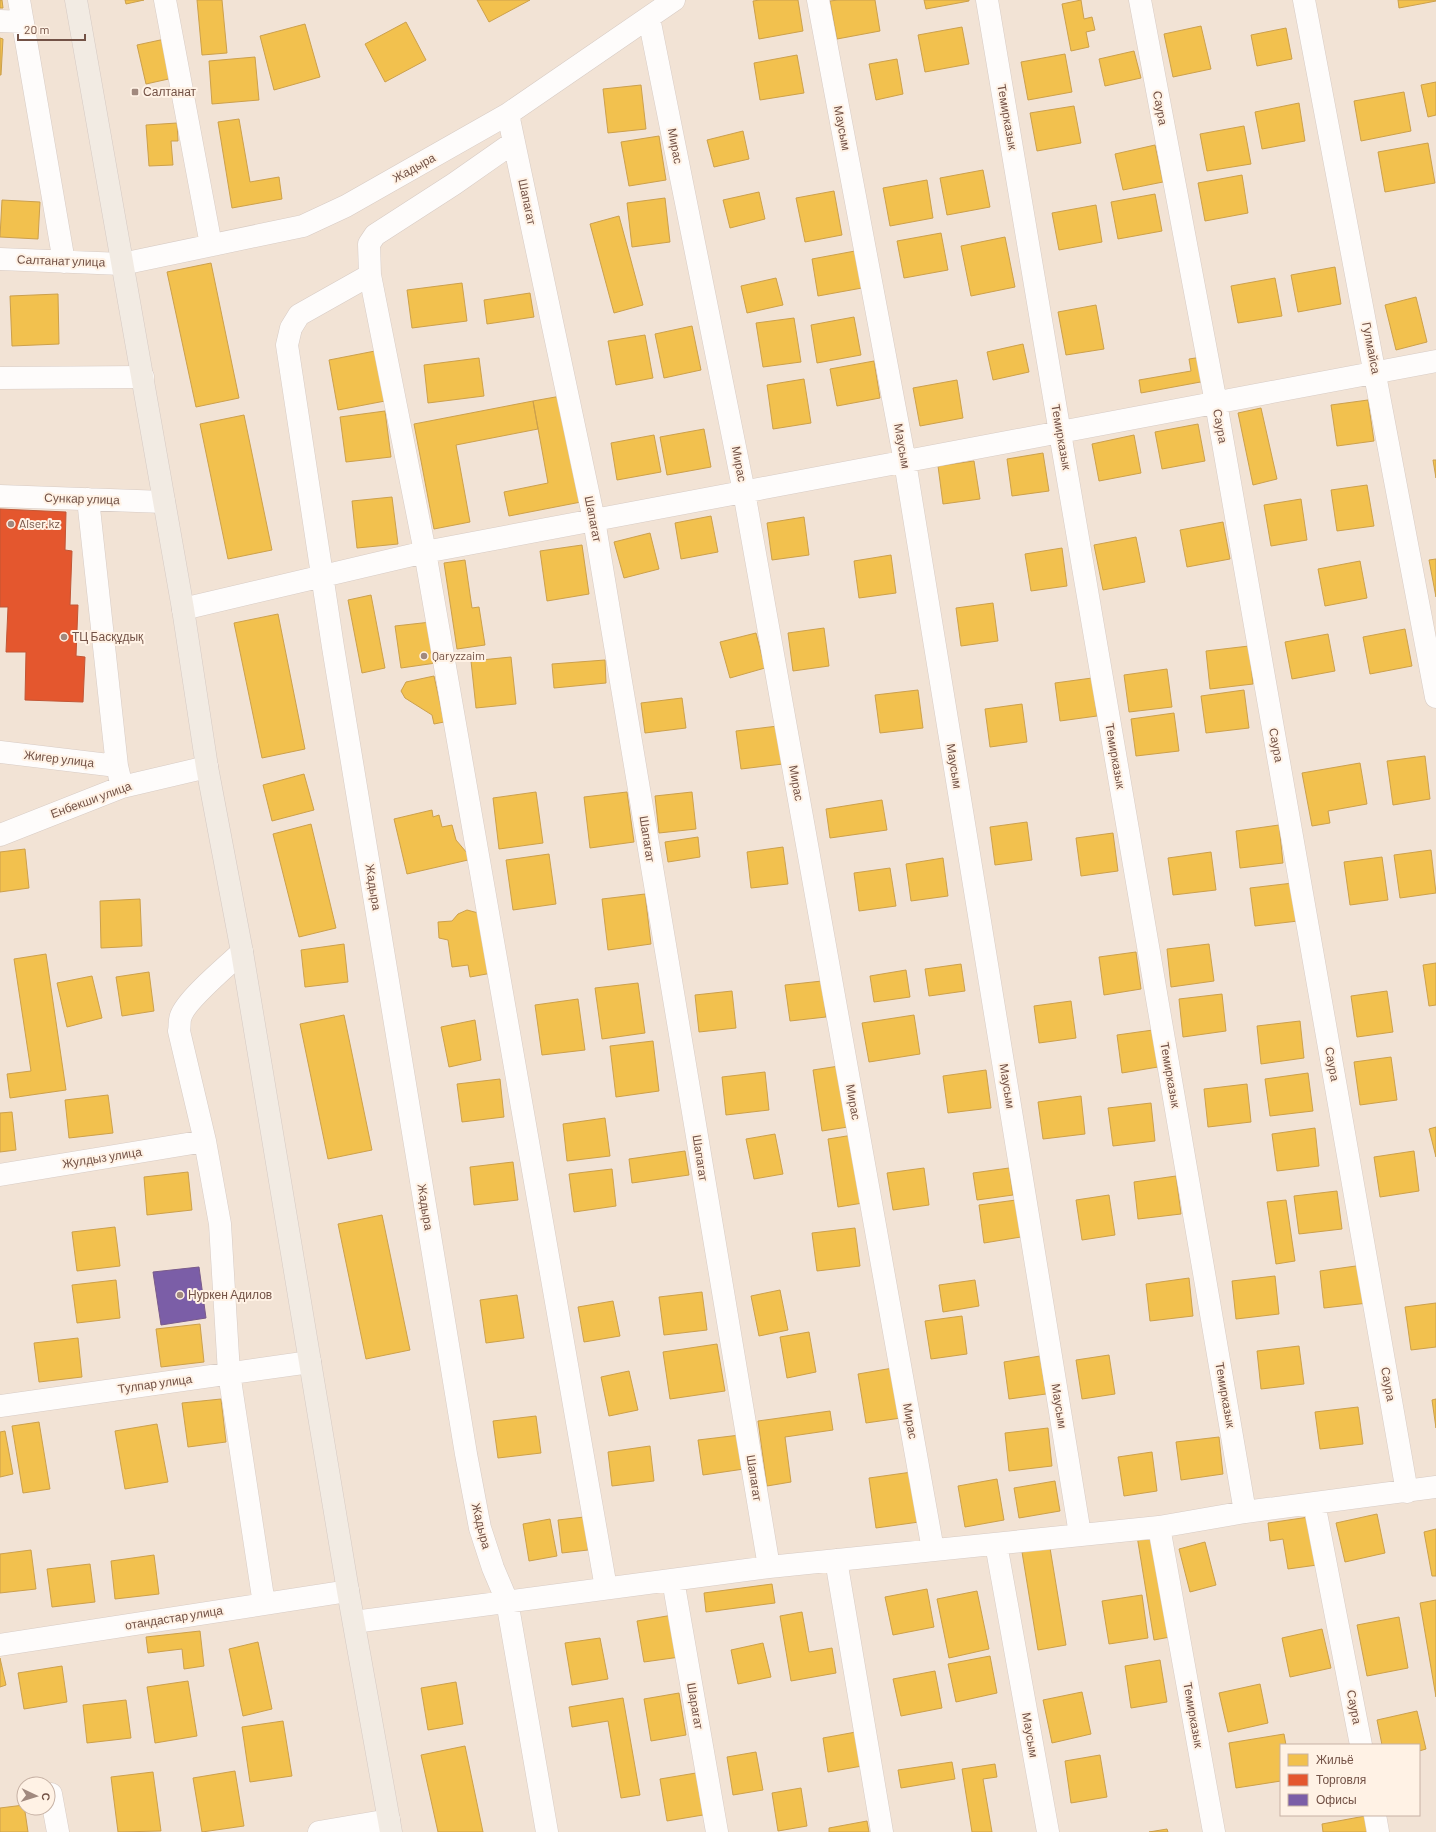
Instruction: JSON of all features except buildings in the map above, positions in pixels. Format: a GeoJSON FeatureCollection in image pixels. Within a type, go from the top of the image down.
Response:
{"type":"FeatureCollection","features":[{"type":"Feature","properties":{"kind":"main road"},"geometry":{"type":"LineString","coordinates":[[76,0],[183,609],[207,767],[242,952],[348,1591],[390,1826]]}},
{"type":"Feature","properties":{"kind":"street"},"geometry":{"type":"LineString","coordinates":[[19,0],[64,262]]}},
{"type":"Feature","properties":{"kind":"street"},"geometry":{"type":"LineString","coordinates":[[165,0],[211,245]]}},
{"type":"Feature","properties":{"kind":"street","name":"Жадыра"},"geometry":{"type":"LineString","coordinates":[[122,264],[303,226],[346,206],[508,114],[674,0]]}},
{"type":"Feature","properties":{"kind":"street","name":"Маусым"},"geometry":{"type":"LineString","coordinates":[[818,0],[905,462],[1080,1534]]}},
{"type":"Feature","properties":{"kind":"street","name":"Темирказык"},"geometry":{"type":"LineString","coordinates":[[987,0],[1245,1512]]}},
{"type":"Feature","properties":{"kind":"street","name":"Саура"},"geometry":{"type":"LineString","coordinates":[[1140,0],[1216,404],[1407,1492]]}},
{"type":"Feature","properties":{"kind":"street","name":"Гулмайса"},"geometry":{"type":"LineString","coordinates":[[1304,0],[1436,697]]}},
{"type":"Feature","properties":{"kind":"street","name":"Мирас"},"geometry":{"type":"LineString","coordinates":[[649,18],[744,492],[933,1550]]}},
{"type":"Feature","properties":{"kind":"street"},"geometry":{"type":"LineString","coordinates":[[0,21],[23,22]]}},
{"type":"Feature","properties":{"kind":"street","name":"Шапагат"},"geometry":{"type":"LineString","coordinates":[[508,114],[594,520],[769,1567]]}},
{"type":"Feature","properties":{"kind":"street"},"geometry":{"type":"LineString","coordinates":[[514,142],[375,236],[369,244],[370,275],[425,552],[606,1588]]}},
{"type":"Feature","properties":{"kind":"street","name":"Салтанат улица"},"geometry":{"type":"LineString","coordinates":[[0,259],[122,264]]}},
{"type":"Feature","properties":{"kind":"street","name":"Жадыра"},"geometry":{"type":"LineString","coordinates":[[370,275],[299,314],[291,328],[288,345],[323,577],[466,1454],[480,1528],[493,1568],[507,1602],[546,1832]]}},
{"type":"Feature","properties":{"kind":"street"},"geometry":{"type":"LineString","coordinates":[[183,609],[425,552],[1216,404],[1436,361]]}},
{"type":"Feature","properties":{"kind":"street"},"geometry":{"type":"LineString","coordinates":[[0,378],[142,377]]}},
{"type":"Feature","properties":{"kind":"street","name":"Сункар улица"},"geometry":{"type":"LineString","coordinates":[[0,496],[164,502]]}},
{"type":"Feature","properties":{"kind":"street"},"geometry":{"type":"LineString","coordinates":[[88,499],[117,766],[122,787]]}},
{"type":"Feature","properties":{"kind":"street","name":"Жигер улица"},"geometry":{"type":"LineString","coordinates":[[0,752],[117,766]]}},
{"type":"Feature","properties":{"kind":"street","name":"Енбекши улица"},"geometry":{"type":"LineString","coordinates":[[0,834],[122,787],[207,767]]}},
{"type":"Feature","properties":{"kind":"street"},"geometry":{"type":"LineString","coordinates":[[242,952],[196,995],[181,1016],[180,1032],[205,1141],[220,1224],[229,1373],[264,1604]]}},
{"type":"Feature","properties":{"kind":"street","name":"Жулдыз улица"},"geometry":{"type":"LineString","coordinates":[[0,1175],[205,1141]]}},
{"type":"Feature","properties":{"kind":"street","name":"Тулпар улица"},"geometry":{"type":"LineString","coordinates":[[0,1406],[310,1362]]}},
{"type":"Feature","properties":{"kind":"street"},"geometry":{"type":"LineString","coordinates":[[354,1622],[769,1567],[1159,1527],[1245,1512],[1436,1487]]}},
{"type":"Feature","properties":{"kind":"street","name":"Саура"},"geometry":{"type":"LineString","coordinates":[[1314,1503],[1361,1744]]}},
{"type":"Feature","properties":{"kind":"street","name":"Темирказык"},"geometry":{"type":"LineString","coordinates":[[1159,1527],[1214,1832]]}},
{"type":"Feature","properties":{"kind":"street","name":"Маусым"},"geometry":{"type":"LineString","coordinates":[[996,1544],[1048,1832]]}},
{"type":"Feature","properties":{"kind":"street"},"geometry":{"type":"LineString","coordinates":[[836,1560],[882,1832]]}},
{"type":"Feature","properties":{"kind":"street","name":"Шарагат"},"geometry":{"type":"LineString","coordinates":[[673,1580],[718,1832]]}},
{"type":"Feature","properties":{"kind":"street","name":"отандастар улица"},"geometry":{"type":"LineString","coordinates":[[0,1645],[348,1591]]}},
{"type":"Feature","properties":{"kind":"street"},"geometry":{"type":"LineString","coordinates":[[55,1816],[58,1832]]}},
{"type":"Feature","properties":{"kind":"street"},"geometry":{"type":"LineString","coordinates":[[1375,1816],[1378,1832]]}},
{"type":"Feature","properties":{"kind":"street"},"geometry":{"type":"LineString","coordinates":[[319,1832],[390,1826]]}},
{"type":"Feature","properties":{"kind":"shaded area"},"geometry":{"type":"Polygon","coordinates":[[[0,0],[1436,0],[1436,1832],[0,1832],[0,0]]]}},
{"type":"Feature","properties":{"kind":"place","name":"Салтанат"},"geometry":{"type":"Point","coordinates":[135,92]}},
{"type":"Feature","properties":{"kind":"place","name":"Alser.kz"},"geometry":{"type":"Point","coordinates":[11,524]}},
{"type":"Feature","properties":{"kind":"place","name":"ТЦ Басқұдық"},"geometry":{"type":"Point","coordinates":[64,637]}},
{"type":"Feature","properties":{"kind":"place","name":"Qaryzzaim"},"geometry":{"type":"Point","coordinates":[424,656]}},
{"type":"Feature","properties":{"kind":"place","name":"Нуркен Адилов"},"geometry":{"type":"Point","coordinates":[180,1295]}}]}
